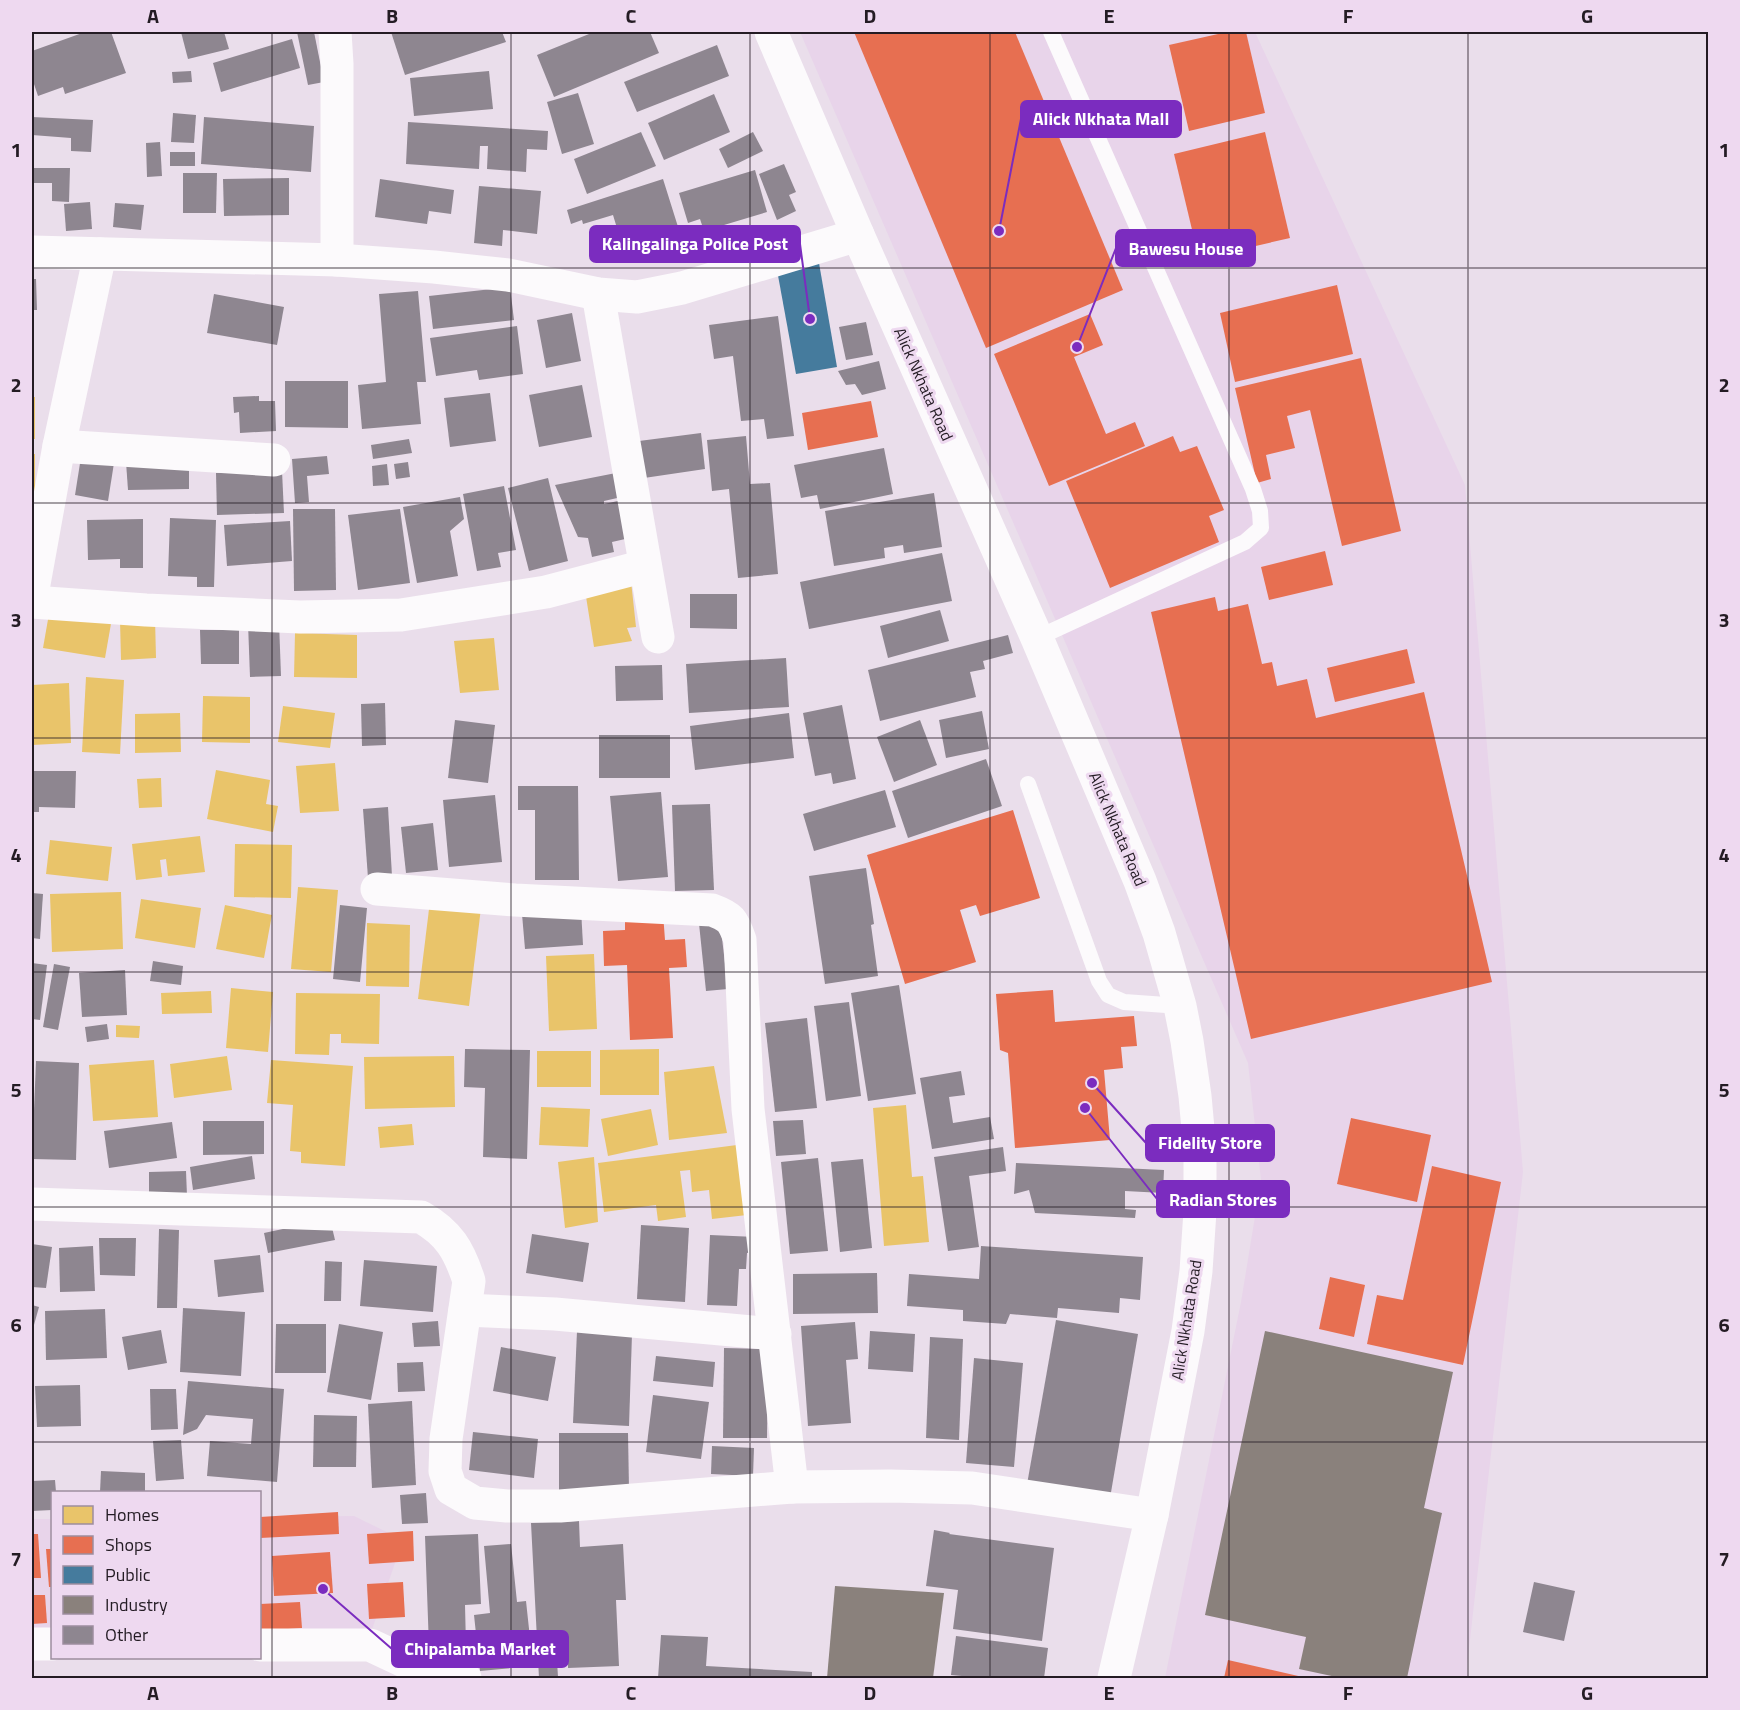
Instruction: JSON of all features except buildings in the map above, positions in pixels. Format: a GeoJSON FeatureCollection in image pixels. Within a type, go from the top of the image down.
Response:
{"type":"FeatureCollection","features":[{"type":"Feature","properties":{"kind":"street"},"geometry":{"type":"LineString","coordinates":[[335,32],[337,261]]}},
{"type":"Feature","properties":{"kind":"street","name":"Alick Nkhata Road"},"geometry":{"type":"LineString","coordinates":[[771,32],[858,235],[1037,638],[1140,881],[1159,933],[1180,1006],[1195,1096],[1200,1151],[1200,1211],[1196,1271],[1188,1331],[1152,1515],[1114,1678]]}},
{"type":"Feature","properties":{"kind":"street"},"geometry":{"type":"LineString","coordinates":[[32,252],[337,261],[434,267],[508,275],[598,294],[637,297],[681,288],[858,235]]}},
{"type":"Feature","properties":{"kind":"street"},"geometry":{"type":"LineString","coordinates":[[32,595],[39,520],[59,446],[100,254]]}},
{"type":"Feature","properties":{"kind":"street"},"geometry":{"type":"LineString","coordinates":[[598,294],[658,637]]}},
{"type":"Feature","properties":{"kind":"street"},"geometry":{"type":"LineString","coordinates":[[59,446],[274,460]]}},
{"type":"Feature","properties":{"kind":"street"},"geometry":{"type":"LineString","coordinates":[[32,602],[300,617],[401,615],[546,592],[645,566]]}},
{"type":"Feature","properties":{"kind":"street"},"geometry":{"type":"LineString","coordinates":[[377,889],[515,900],[712,910],[727,915],[735,924],[740,939],[748,1109],[792,1487]]}},
{"type":"Feature","properties":{"kind":"street"},"geometry":{"type":"LineString","coordinates":[[32,1204],[421,1217],[436,1226],[450,1240],[462,1260],[469,1281],[446,1439],[445,1471],[451,1489],[475,1503],[507,1506],[560,1506],[792,1487],[890,1485],[972,1488],[1152,1515]]}},
{"type":"Feature","properties":{"kind":"street"},"geometry":{"type":"LineString","coordinates":[[465,1310],[555,1314],[775,1334]]}},
{"type":"Feature","properties":{"kind":"street"},"geometry":{"type":"LineString","coordinates":[[32,1644],[51,1644]]}},
{"type":"Feature","properties":{"kind":"street"},"geometry":{"type":"LineString","coordinates":[[261,1645],[370,1645],[421,1669],[465,1678]]}},
{"type":"Feature","properties":{"kind":"lane"},"geometry":{"type":"LineString","coordinates":[[1037,638],[1245,542],[1262,528],[1260,511],[1253,489],[1051,32]]}},
{"type":"Feature","properties":{"kind":"lane"},"geometry":{"type":"LineString","coordinates":[[1028,784],[1099,981],[1108,995],[1124,1002],[1180,1006]]}},
{"type":"Feature","properties":{"kind":"shaded area"},"geometry":{"type":"Polygon","coordinates":[[[800,32],[1255,32],[1465,485],[1523,1172],[1467,1666],[1468,1678],[1165,1678],[1241,1302],[1261,1180],[1248,1063],[800,32]]]}},
{"type":"Feature","properties":{"kind":"shaded area"},"geometry":{"type":"Polygon","coordinates":[[[354,1516],[403,1540],[369,1638],[261,1637],[261,1517],[354,1516]]]}},
{"type":"Feature","properties":{"kind":"shaded area"},"geometry":{"type":"Polygon","coordinates":[[[32,1519],[51,1519],[51,1635],[32,1634],[32,1519]]]}},
{"type":"Feature","properties":{"kind":"place","name":"Alick Nkhata Mall"},"geometry":{"type":"Point","coordinates":[999,231]}},
{"type":"Feature","properties":{"kind":"place","name":"Kalingalinga Police Post"},"geometry":{"type":"Point","coordinates":[810,319]}},
{"type":"Feature","properties":{"kind":"place","name":"Bawesu House"},"geometry":{"type":"Point","coordinates":[1077,347]}},
{"type":"Feature","properties":{"kind":"place","name":"Fidelity Store"},"geometry":{"type":"Point","coordinates":[1092,1083]}},
{"type":"Feature","properties":{"kind":"place","name":"Radian Stores"},"geometry":{"type":"Point","coordinates":[1085,1108]}},
{"type":"Feature","properties":{"kind":"place","name":"Chipalamba Market"},"geometry":{"type":"Point","coordinates":[323,1589]}}]}
